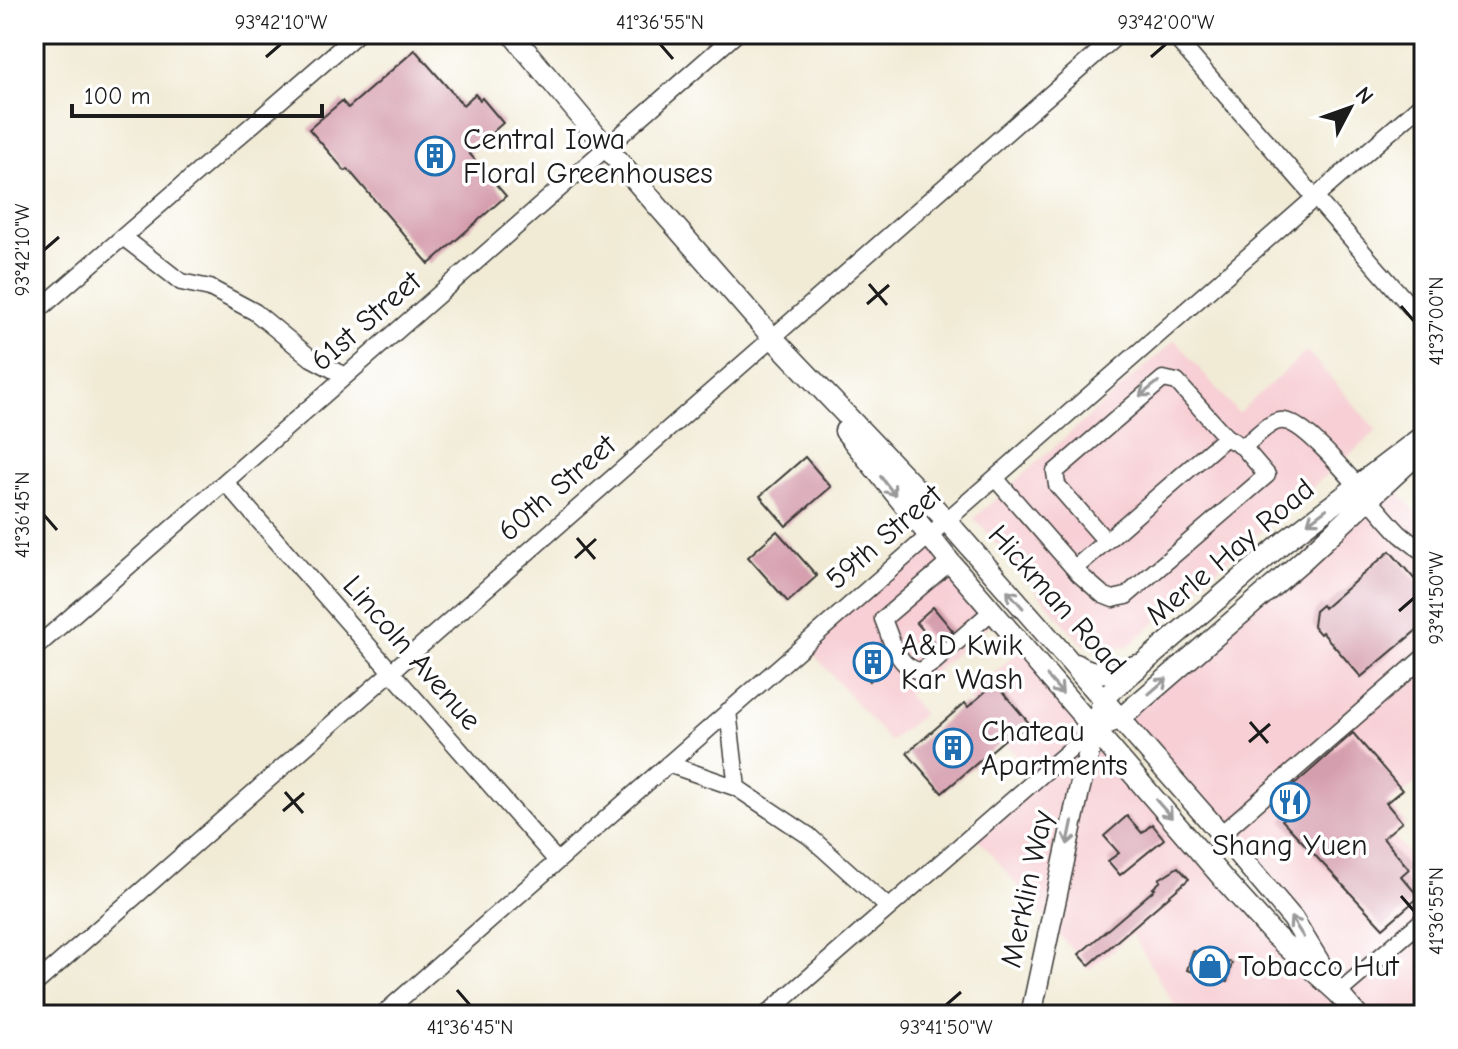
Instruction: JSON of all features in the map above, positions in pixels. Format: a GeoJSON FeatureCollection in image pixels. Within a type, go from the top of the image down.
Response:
{"type":"FeatureCollection","features":[{"type":"Feature","properties":{"kind":"main road","name":"Hickman Road"},"geometry":{"type":"LineString","coordinates":[[497,34],[606,147]]}},
{"type":"Feature","properties":{"kind":"main road","name":"Hickman Road"},"geometry":{"type":"LineString","coordinates":[[512,34],[771,336],[946,520],[1221,834],[1293,919],[1338,993]]}},
{"type":"Feature","properties":{"kind":"main road","name":"Hickman Road"},"geometry":{"type":"LineString","coordinates":[[771,336],[928,536],[992,611],[1274,935],[1338,993],[1357,1015]]}},
{"type":"Feature","properties":{"kind":"main road","name":"Merle Hay Road"},"geometry":{"type":"LineString","coordinates":[[1094,729],[1121,718],[1302,561],[1364,492],[1424,435]]}},
{"type":"Feature","properties":{"kind":"main road","name":"Merle Hay Road"},"geometry":{"type":"LineString","coordinates":[[1103,698],[1285,541],[1364,492],[1424,447]]}},
{"type":"Feature","properties":{"kind":"main road"},"geometry":{"type":"LineString","coordinates":[[1067,658],[1082,668],[1108,673],[1139,664],[1160,649]]}},
{"type":"Feature","properties":{"kind":"main road"},"geometry":{"type":"LineString","coordinates":[[1094,729],[1103,698]]}},
{"type":"Feature","properties":{"kind":"main road","name":"Merklin Way"},"geometry":{"type":"LineString","coordinates":[[1031,1015],[1094,729]]}},
{"type":"Feature","properties":{"kind":"street"},"geometry":{"type":"LineString","coordinates":[[34,314],[357,34]]}},
{"type":"Feature","properties":{"kind":"street","name":"61st Street"},"geometry":{"type":"LineString","coordinates":[[34,649],[736,34]]}},
{"type":"Feature","properties":{"kind":"street","name":"60th Street"},"geometry":{"type":"LineString","coordinates":[[34,985],[1119,34]]}},
{"type":"Feature","properties":{"kind":"street"},"geometry":{"type":"LineString","coordinates":[[1172,34],[1424,322]]}},
{"type":"Feature","properties":{"kind":"street","name":"59th Street"},"geometry":{"type":"LineString","coordinates":[[382,1015],[1424,102]]}},
{"type":"Feature","properties":{"kind":"street"},"geometry":{"type":"LineString","coordinates":[[123,237],[181,282],[210,288],[255,312],[311,358],[345,376]]}},
{"type":"Feature","properties":{"kind":"street"},"geometry":{"type":"LineString","coordinates":[[995,478],[1075,568],[1103,595],[1113,599],[1126,596],[1267,475],[1243,447],[1226,437],[1177,382],[1163,379],[1055,472],[1057,485],[1105,540]]}},
{"type":"Feature","properties":{"kind":"street"},"geometry":{"type":"LineString","coordinates":[[1243,447],[1280,420],[1289,421],[1307,433],[1401,535],[1424,554]]}},
{"type":"Feature","properties":{"kind":"street"},"geometry":{"type":"LineString","coordinates":[[1075,568],[1226,437]]}},
{"type":"Feature","properties":{"kind":"street","name":"Lincoln Avenue"},"geometry":{"type":"LineString","coordinates":[[225,482],[557,861]]}},
{"type":"Feature","properties":{"kind":"street"},"geometry":{"type":"LineString","coordinates":[[950,562],[883,619],[903,663],[921,671],[992,611]]}},
{"type":"Feature","properties":{"kind":"street"},"geometry":{"type":"LineString","coordinates":[[1221,834],[1424,657]]}},
{"type":"Feature","properties":{"kind":"street"},"geometry":{"type":"LineString","coordinates":[[728,711],[737,788]]}},
{"type":"Feature","properties":{"kind":"street","name":"Merle Hay Road"},"geometry":{"type":"LineString","coordinates":[[766,1015],[1094,729]]}},
{"type":"Feature","properties":{"kind":"street"},"geometry":{"type":"LineString","coordinates":[[668,764],[737,788],[809,836],[889,908]]}},
{"type":"Feature","properties":{"kind":"street"},"geometry":{"type":"LineString","coordinates":[[1338,993],[1424,919]]}},
{"type":"Feature","properties":{"kind":"shaded area"},"geometry":{"type":"Polygon","coordinates":[[[1175,340],[1238,413],[1307,351],[1377,431],[1128,646],[1099,653],[1079,641],[974,518],[1175,340]]]}},
{"type":"Feature","properties":{"kind":"shaded area"},"geometry":{"type":"Polygon","coordinates":[[[1389,481],[1424,522],[1424,776],[1390,805],[1406,823],[1392,835],[1424,873],[1424,1015],[1180,1015],[1132,934],[1089,970],[974,834],[1037,779],[967,698],[1023,647],[1336,991],[1293,919],[1121,718],[1389,481]]]}},
{"type":"Feature","properties":{"kind":"shaded area"},"geometry":{"type":"Polygon","coordinates":[[[928,536],[998,618],[907,695],[923,714],[890,742],[805,644],[928,536]]]}},
{"type":"Feature","properties":{"kind":"building","name":"Central Iowa Floral Greenhouses"},"geometry":{"type":"Polygon","coordinates":[[[415,50],[463,105],[475,94],[503,123],[469,153],[506,196],[429,264],[348,169],[345,171],[309,129],[342,101],[348,108],[415,50]]]}},
{"type":"Feature","properties":{"kind":"building"},"geometry":{"type":"Polygon","coordinates":[[[805,457],[831,487],[786,526],[760,496],[805,457]]]}},
{"type":"Feature","properties":{"kind":"building"},"geometry":{"type":"Polygon","coordinates":[[[777,531],[817,576],[788,602],[748,557],[777,531]]]}},
{"type":"Feature","properties":{"kind":"building"},"geometry":{"type":"Polygon","coordinates":[[[1390,551],[1424,590],[1424,624],[1361,677],[1322,632],[1320,634],[1313,626],[1315,611],[1322,605],[1324,608],[1390,551]]]}},
{"type":"Feature","properties":{"kind":"building"},"geometry":{"type":"Polygon","coordinates":[[[933,607],[953,631],[936,645],[916,622],[933,607]]]}},
{"type":"Feature","properties":{"kind":"building","name":"A&D Kwik Kar Wash"},"geometry":{"type":"Polygon","coordinates":[[[877,644],[890,663],[869,681],[854,664],[877,644]]]}},
{"type":"Feature","properties":{"kind":"building","name":"Chateau Apartments"},"geometry":{"type":"Polygon","coordinates":[[[995,683],[1029,723],[1012,738],[1010,735],[942,793],[907,753],[965,703],[968,707],[995,683]]]}},
{"type":"Feature","properties":{"kind":"building"},"geometry":{"type":"Polygon","coordinates":[[[1353,733],[1402,790],[1386,803],[1402,822],[1383,838],[1409,869],[1401,876],[1419,897],[1383,928],[1282,820],[1287,816],[1275,802],[1353,733]]]}},
{"type":"Feature","properties":{"kind":"building"},"geometry":{"type":"Polygon","coordinates":[[[1127,816],[1142,833],[1152,824],[1164,839],[1120,875],[1108,861],[1119,853],[1104,836],[1127,816]]]}},
{"type":"Feature","properties":{"kind":"building"},"geometry":{"type":"Polygon","coordinates":[[[1178,867],[1189,879],[1089,965],[1079,954],[1155,889],[1161,881],[1159,879],[1178,867]]]}},
{"type":"Feature","properties":{"kind":"building","name":"Tobacco Hut"},"geometry":{"type":"Polygon","coordinates":[[[1193,951],[1232,963],[1227,982],[1187,970],[1193,951]]]}},
{"type":"Feature","properties":{"kind":"place","name":"Central Iowa Floral Greenhouses"},"geometry":{"type":"Point","coordinates":[435,156]}},
{"type":"Feature","properties":{"kind":"place","name":"A&D Kwik Kar Wash"},"geometry":{"type":"Point","coordinates":[873,662]}},
{"type":"Feature","properties":{"kind":"place","name":"Chateau Apartments"},"geometry":{"type":"Point","coordinates":[953,748]}},
{"type":"Feature","properties":{"kind":"place","name":"Shang Yuen"},"geometry":{"type":"Point","coordinates":[1290,802]}},
{"type":"Feature","properties":{"kind":"place","name":"Tobacco Hut"},"geometry":{"type":"Point","coordinates":[1210,966]}}]}
